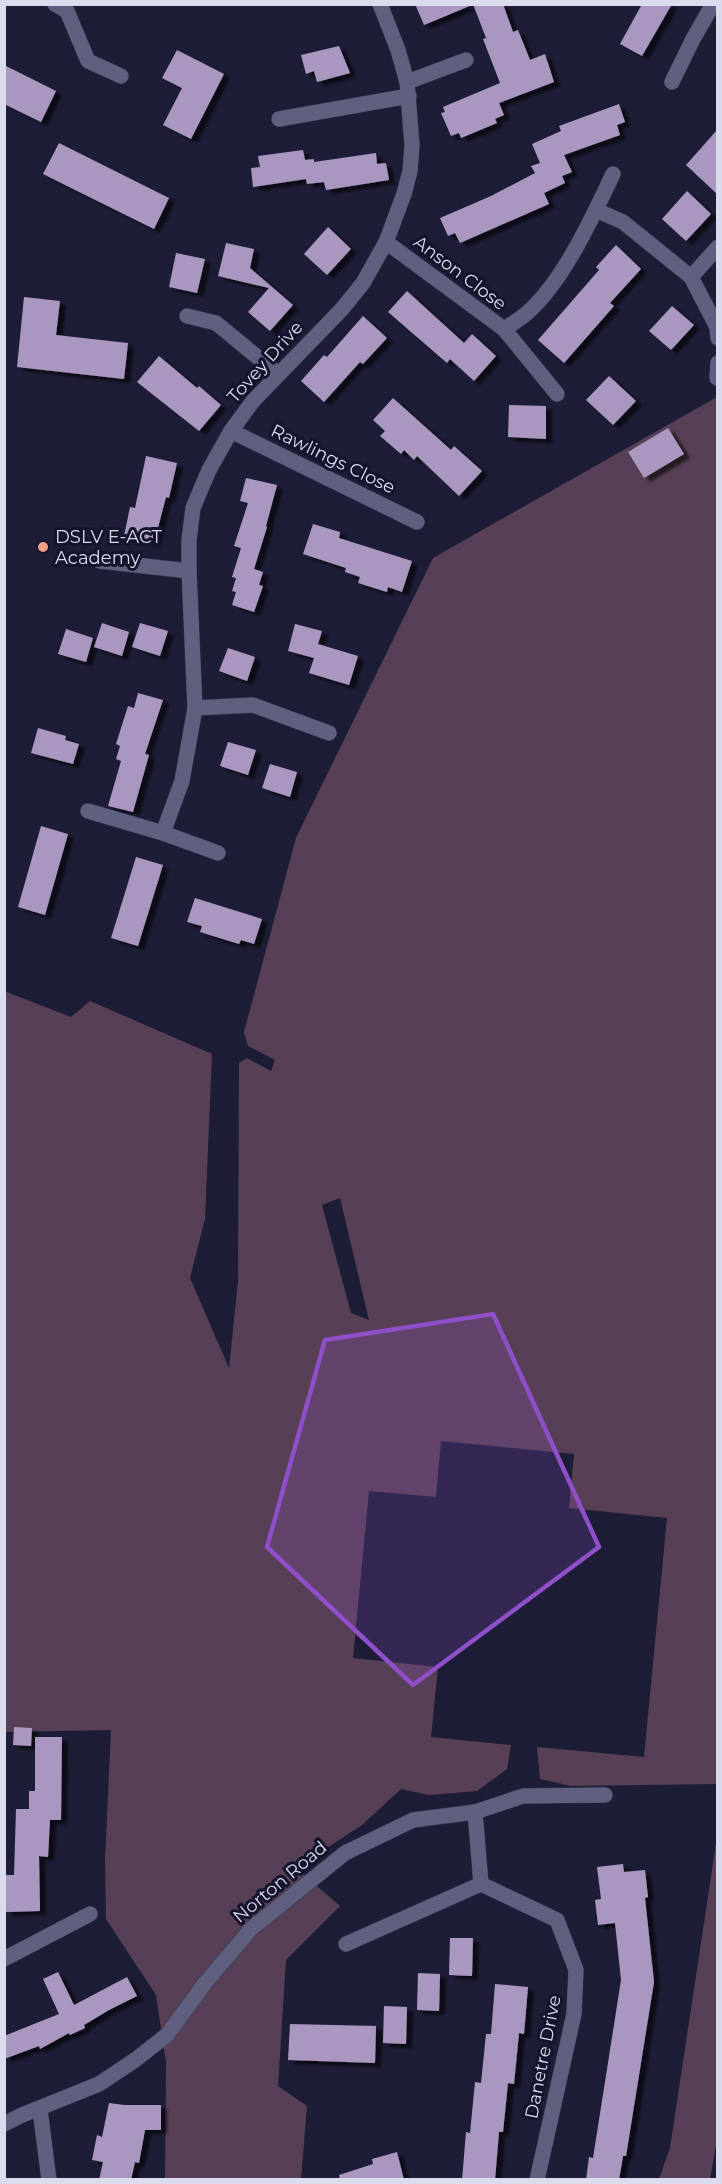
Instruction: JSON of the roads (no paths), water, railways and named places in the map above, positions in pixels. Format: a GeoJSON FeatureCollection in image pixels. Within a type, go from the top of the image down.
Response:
{"type":"FeatureCollection","features":[{"type":"Feature","properties":{"kind":"street"},"geometry":{"type":"LineString","coordinates":[[55,4],[67,11],[88,61],[121,76]]}},
{"type":"Feature","properties":{"kind":"street","name":"Tovey Drive"},"geometry":{"type":"LineString","coordinates":[[163,833],[182,781],[195,708],[189,571],[189,540],[193,508],[209,470],[231,431],[253,401],[342,309],[363,283],[386,242],[398,213],[410,171],[412,122],[408,89],[398,50],[380,4]]}},
{"type":"Feature","properties":{"kind":"street"},"geometry":{"type":"LineString","coordinates":[[672,82],[713,4]]}},
{"type":"Feature","properties":{"kind":"street"},"geometry":{"type":"LineString","coordinates":[[279,119],[408,89],[466,60]]}},
{"type":"Feature","properties":{"kind":"street","name":"Anson Close"},"geometry":{"type":"LineString","coordinates":[[386,242],[504,330],[528,312],[556,279],[596,210],[613,174]]}},
{"type":"Feature","properties":{"kind":"street"},"geometry":{"type":"LineString","coordinates":[[596,210],[623,222],[691,277],[717,327],[717,338]]}},
{"type":"Feature","properties":{"kind":"street"},"geometry":{"type":"LineString","coordinates":[[691,277],[717,247]]}},
{"type":"Feature","properties":{"kind":"street"},"geometry":{"type":"LineString","coordinates":[[187,316],[216,323],[278,374]]}},
{"type":"Feature","properties":{"kind":"street"},"geometry":{"type":"LineString","coordinates":[[504,330],[557,394]]}},
{"type":"Feature","properties":{"kind":"street"},"geometry":{"type":"LineString","coordinates":[[717,363],[717,378]]}},
{"type":"Feature","properties":{"kind":"street","name":"Rawlings Close"},"geometry":{"type":"LineString","coordinates":[[231,431],[417,522]]}},
{"type":"Feature","properties":{"kind":"street"},"geometry":{"type":"LineString","coordinates":[[100,561],[189,571]]}},
{"type":"Feature","properties":{"kind":"street"},"geometry":{"type":"LineString","coordinates":[[195,708],[253,705],[329,733]]}},
{"type":"Feature","properties":{"kind":"street"},"geometry":{"type":"LineString","coordinates":[[88,811],[163,833],[218,853]]}},
{"type":"Feature","properties":{"kind":"street","name":"Norton Road"},"geometry":{"type":"LineString","coordinates":[[4,2124],[99,2084],[167,2035],[205,1983],[251,1929],[345,1853],[413,1820],[475,1812],[523,1796],[605,1795]]}},
{"type":"Feature","properties":{"kind":"street"},"geometry":{"type":"LineString","coordinates":[[345,1944],[481,1884],[475,1812]]}},
{"type":"Feature","properties":{"kind":"street","name":"Danetre Drive"},"geometry":{"type":"LineString","coordinates":[[481,1884],[557,1920],[576,1970],[574,2014],[537,2180]]}},
{"type":"Feature","properties":{"kind":"street"},"geometry":{"type":"LineString","coordinates":[[4,1959],[90,1914]]}},
{"type":"Feature","properties":{"kind":"street"},"geometry":{"type":"LineString","coordinates":[[40,2109],[49,2180]]}},
{"type":"Feature","properties":{"kind":"place","name":"DSLV E-ACT Academy"},"geometry":{"type":"Point","coordinates":[43,547]}}]}
